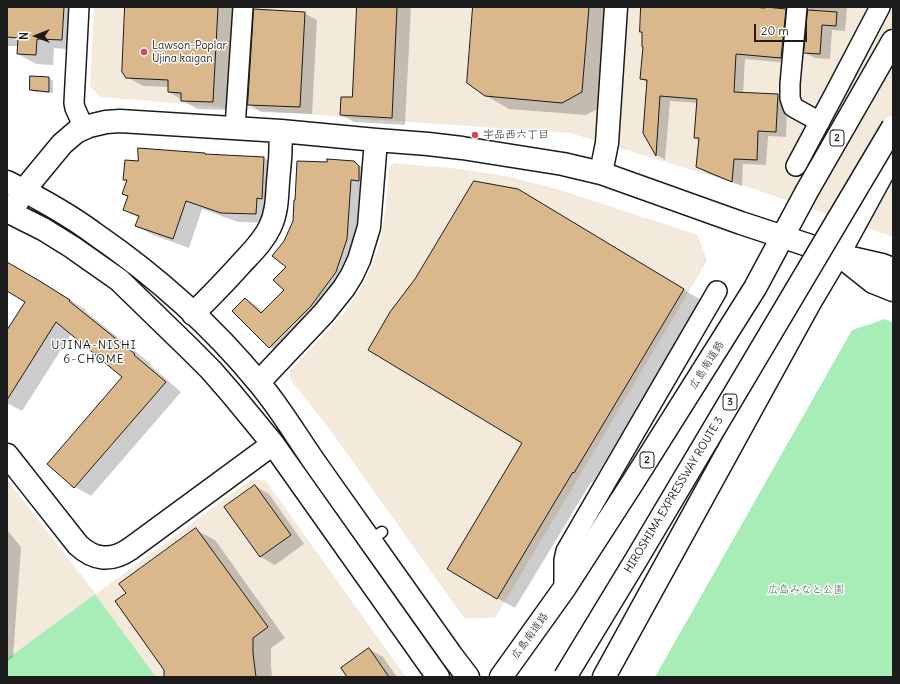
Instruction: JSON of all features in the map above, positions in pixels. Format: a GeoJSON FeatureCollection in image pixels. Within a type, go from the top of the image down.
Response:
{"type":"FeatureCollection","features":[{"type":"Feature","properties":{"kind":"main road"},"geometry":{"type":"LineString","coordinates":[[601,173],[607,143],[616,7]]}},
{"type":"Feature","properties":{"kind":"main road","name":"広島南道路"},"geometry":{"type":"LineString","coordinates":[[500,677],[564,589],[755,288],[807,191],[893,40]]}},
{"type":"Feature","properties":{"kind":"main road"},"geometry":{"type":"LineString","coordinates":[[438,677],[273,444],[231,393],[211,370],[119,280],[72,247],[43,229],[9,212],[15,186],[76,132],[100,123],[120,121],[281,131],[462,148],[562,164],[601,173],[782,237],[838,255],[893,269]]}},
{"type":"Feature","properties":{"kind":"main road","name":"HIROSHIMA EXPRESSWAY ROUTE 3"},"geometry":{"type":"LineString","coordinates":[[565,677],[893,126]]}},
{"type":"Feature","properties":{"kind":"main road"},"geometry":{"type":"LineString","coordinates":[[194,314],[257,246],[270,227],[276,204],[281,131]]}},
{"type":"Feature","properties":{"kind":"main road"},"geometry":{"type":"LineString","coordinates":[[259,382],[329,307],[352,275],[359,260],[369,228],[376,140]]}},
{"type":"Feature","properties":{"kind":"main road"},"geometry":{"type":"LineString","coordinates":[[604,677],[893,154]]}},
{"type":"Feature","properties":{"kind":"main road"},"geometry":{"type":"LineString","coordinates":[[15,186],[94,233],[147,273],[214,332],[259,382],[314,462],[376,536],[447,650],[468,677]]}},
{"type":"Feature","properties":{"kind":"main road"},"geometry":{"type":"LineString","coordinates":[[838,255],[873,282],[893,290]]}},
{"type":"Feature","properties":{"kind":"main road"},"geometry":{"type":"LineString","coordinates":[[7,455],[84,551],[92,555],[108,558],[123,554],[273,444]]}},
{"type":"Feature","properties":{"kind":"street"},"geometry":{"type":"LineString","coordinates":[[79,7],[74,102],[75,108],[84,128]]}},
{"type":"Feature","properties":{"kind":"street"},"geometry":{"type":"LineString","coordinates":[[235,128],[243,7]]}},
{"type":"Feature","properties":{"kind":"street"},"geometry":{"type":"LineString","coordinates":[[797,7],[790,98],[793,107],[820,122]]}},
{"type":"Feature","properties":{"kind":"street"},"geometry":{"type":"LineString","coordinates":[[796,166],[880,7]]}},
{"type":"Feature","properties":{"kind":"street"},"geometry":{"type":"LineString","coordinates":[[835,94],[842,130]]}},
{"type":"Feature","properties":{"kind":"street"},"geometry":{"type":"LineString","coordinates":[[564,589],[564,560],[566,551],[717,291]]}},
{"type":"Feature","properties":{"kind":"street"},"geometry":{"type":"LineString","coordinates":[[667,378],[699,376]]}},
{"type":"Feature","properties":{"kind":"shaded area"},"geometry":{"type":"Polygon","coordinates":[[[94,7],[893,7],[893,237],[751,188],[570,133],[364,119],[100,97],[90,86],[94,7]]]}},
{"type":"Feature","properties":{"kind":"shaded area"},"geometry":{"type":"Polygon","coordinates":[[[394,163],[460,169],[505,176],[557,189],[698,235],[707,261],[495,618],[464,618],[331,431],[290,379],[290,371],[344,313],[364,282],[373,263],[380,242],[386,206],[389,168],[394,163]]]}},
{"type":"Feature","properties":{"kind":"shaded area"},"geometry":{"type":"Polygon","coordinates":[[[252,479],[266,481],[406,677],[156,677],[95,594],[7,659],[7,480],[96,594],[252,479]]]}},
{"type":"Feature","properties":{"kind":"green space","name":"広島みなと公園"},"geometry":{"type":"Polygon","coordinates":[[[885,319],[893,323],[893,677],[655,677],[852,330],[885,319]]]}},
{"type":"Feature","properties":{"kind":"green space"},"geometry":{"type":"Polygon","coordinates":[[[95,594],[156,677],[7,677],[7,659],[95,594]]]}},
{"type":"Feature","properties":{"kind":"building"},"geometry":{"type":"Polygon","coordinates":[[[7,7],[64,7],[62,40],[37,39],[36,55],[17,54],[18,38],[7,37],[7,7]]]}},
{"type":"Feature","properties":{"kind":"building"},"geometry":{"type":"Polygon","coordinates":[[[125,7],[218,7],[213,102],[181,101],[181,93],[168,92],[168,80],[126,78],[122,72],[125,7]]]}},
{"type":"Feature","properties":{"kind":"building"},"geometry":{"type":"Polygon","coordinates":[[[357,7],[397,7],[392,118],[340,115],[341,97],[352,97],[357,7]]]}},
{"type":"Feature","properties":{"kind":"building"},"geometry":{"type":"Polygon","coordinates":[[[473,7],[589,7],[582,92],[562,103],[485,96],[467,83],[473,7]]]}},
{"type":"Feature","properties":{"kind":"building"},"geometry":{"type":"Polygon","coordinates":[[[641,7],[766,7],[786,9],[781,58],[736,54],[734,92],[778,94],[776,132],[758,131],[757,160],[734,159],[732,182],[696,167],[699,138],[694,138],[697,99],[660,96],[656,156],[643,133],[647,80],[640,79],[643,47],[642,32],[640,32],[641,7]]]}},
{"type":"Feature","properties":{"kind":"building"},"geometry":{"type":"Polygon","coordinates":[[[254,9],[305,12],[300,107],[248,105],[254,9]]]}},
{"type":"Feature","properties":{"kind":"building"},"geometry":{"type":"Polygon","coordinates":[[[808,10],[837,12],[836,26],[822,25],[820,54],[804,53],[808,10]]]}},
{"type":"Feature","properties":{"kind":"building"},"geometry":{"type":"Polygon","coordinates":[[[30,76],[49,77],[49,92],[30,90],[30,76]]]}},
{"type":"Feature","properties":{"kind":"building"},"geometry":{"type":"Polygon","coordinates":[[[138,148],[205,154],[264,157],[262,199],[257,198],[256,214],[221,213],[186,201],[173,239],[135,226],[139,216],[123,210],[128,196],[122,194],[127,180],[123,180],[125,160],[138,161],[138,148]]]}},
{"type":"Feature","properties":{"kind":"building"},"geometry":{"type":"Polygon","coordinates":[[[327,159],[354,161],[359,166],[359,181],[351,180],[347,239],[336,272],[311,306],[269,348],[232,311],[245,298],[261,313],[284,290],[273,280],[286,267],[272,256],[284,241],[293,221],[297,161],[327,162],[327,159]]]}},
{"type":"Feature","properties":{"kind":"building"},"geometry":{"type":"Polygon","coordinates":[[[474,181],[518,189],[684,289],[497,599],[447,569],[522,443],[368,350],[390,312],[415,279],[474,181]]]}},
{"type":"Feature","properties":{"kind":"building"},"geometry":{"type":"Polygon","coordinates":[[[7,262],[70,300],[69,301],[135,354],[134,355],[166,382],[74,488],[47,464],[122,377],[56,322],[7,400],[7,330],[25,302],[7,291],[7,262]]]}},
{"type":"Feature","properties":{"kind":"building"},"geometry":{"type":"Polygon","coordinates":[[[255,485],[291,535],[260,557],[224,507],[255,485]]]}},
{"type":"Feature","properties":{"kind":"building"},"geometry":{"type":"Polygon","coordinates":[[[196,528],[268,627],[253,638],[256,677],[164,677],[164,670],[115,601],[126,593],[119,584],[196,528]]]}},
{"type":"Feature","properties":{"kind":"building"},"geometry":{"type":"Polygon","coordinates":[[[369,648],[389,677],[347,677],[341,668],[369,648]]]}},
{"type":"Feature","properties":{"kind":"place","name":"Lawson-Poplar Ujina kaigan"},"geometry":{"type":"Point","coordinates":[144,52]}},
{"type":"Feature","properties":{"kind":"place","name":"宇品西六丁目"},"geometry":{"type":"Point","coordinates":[475,135]}},
{"type":"Feature","properties":{"kind":"district","name":"UJINA-NISHI 6-CHOME"},"geometry":{"type":"Point","coordinates":[94,353]}}]}
